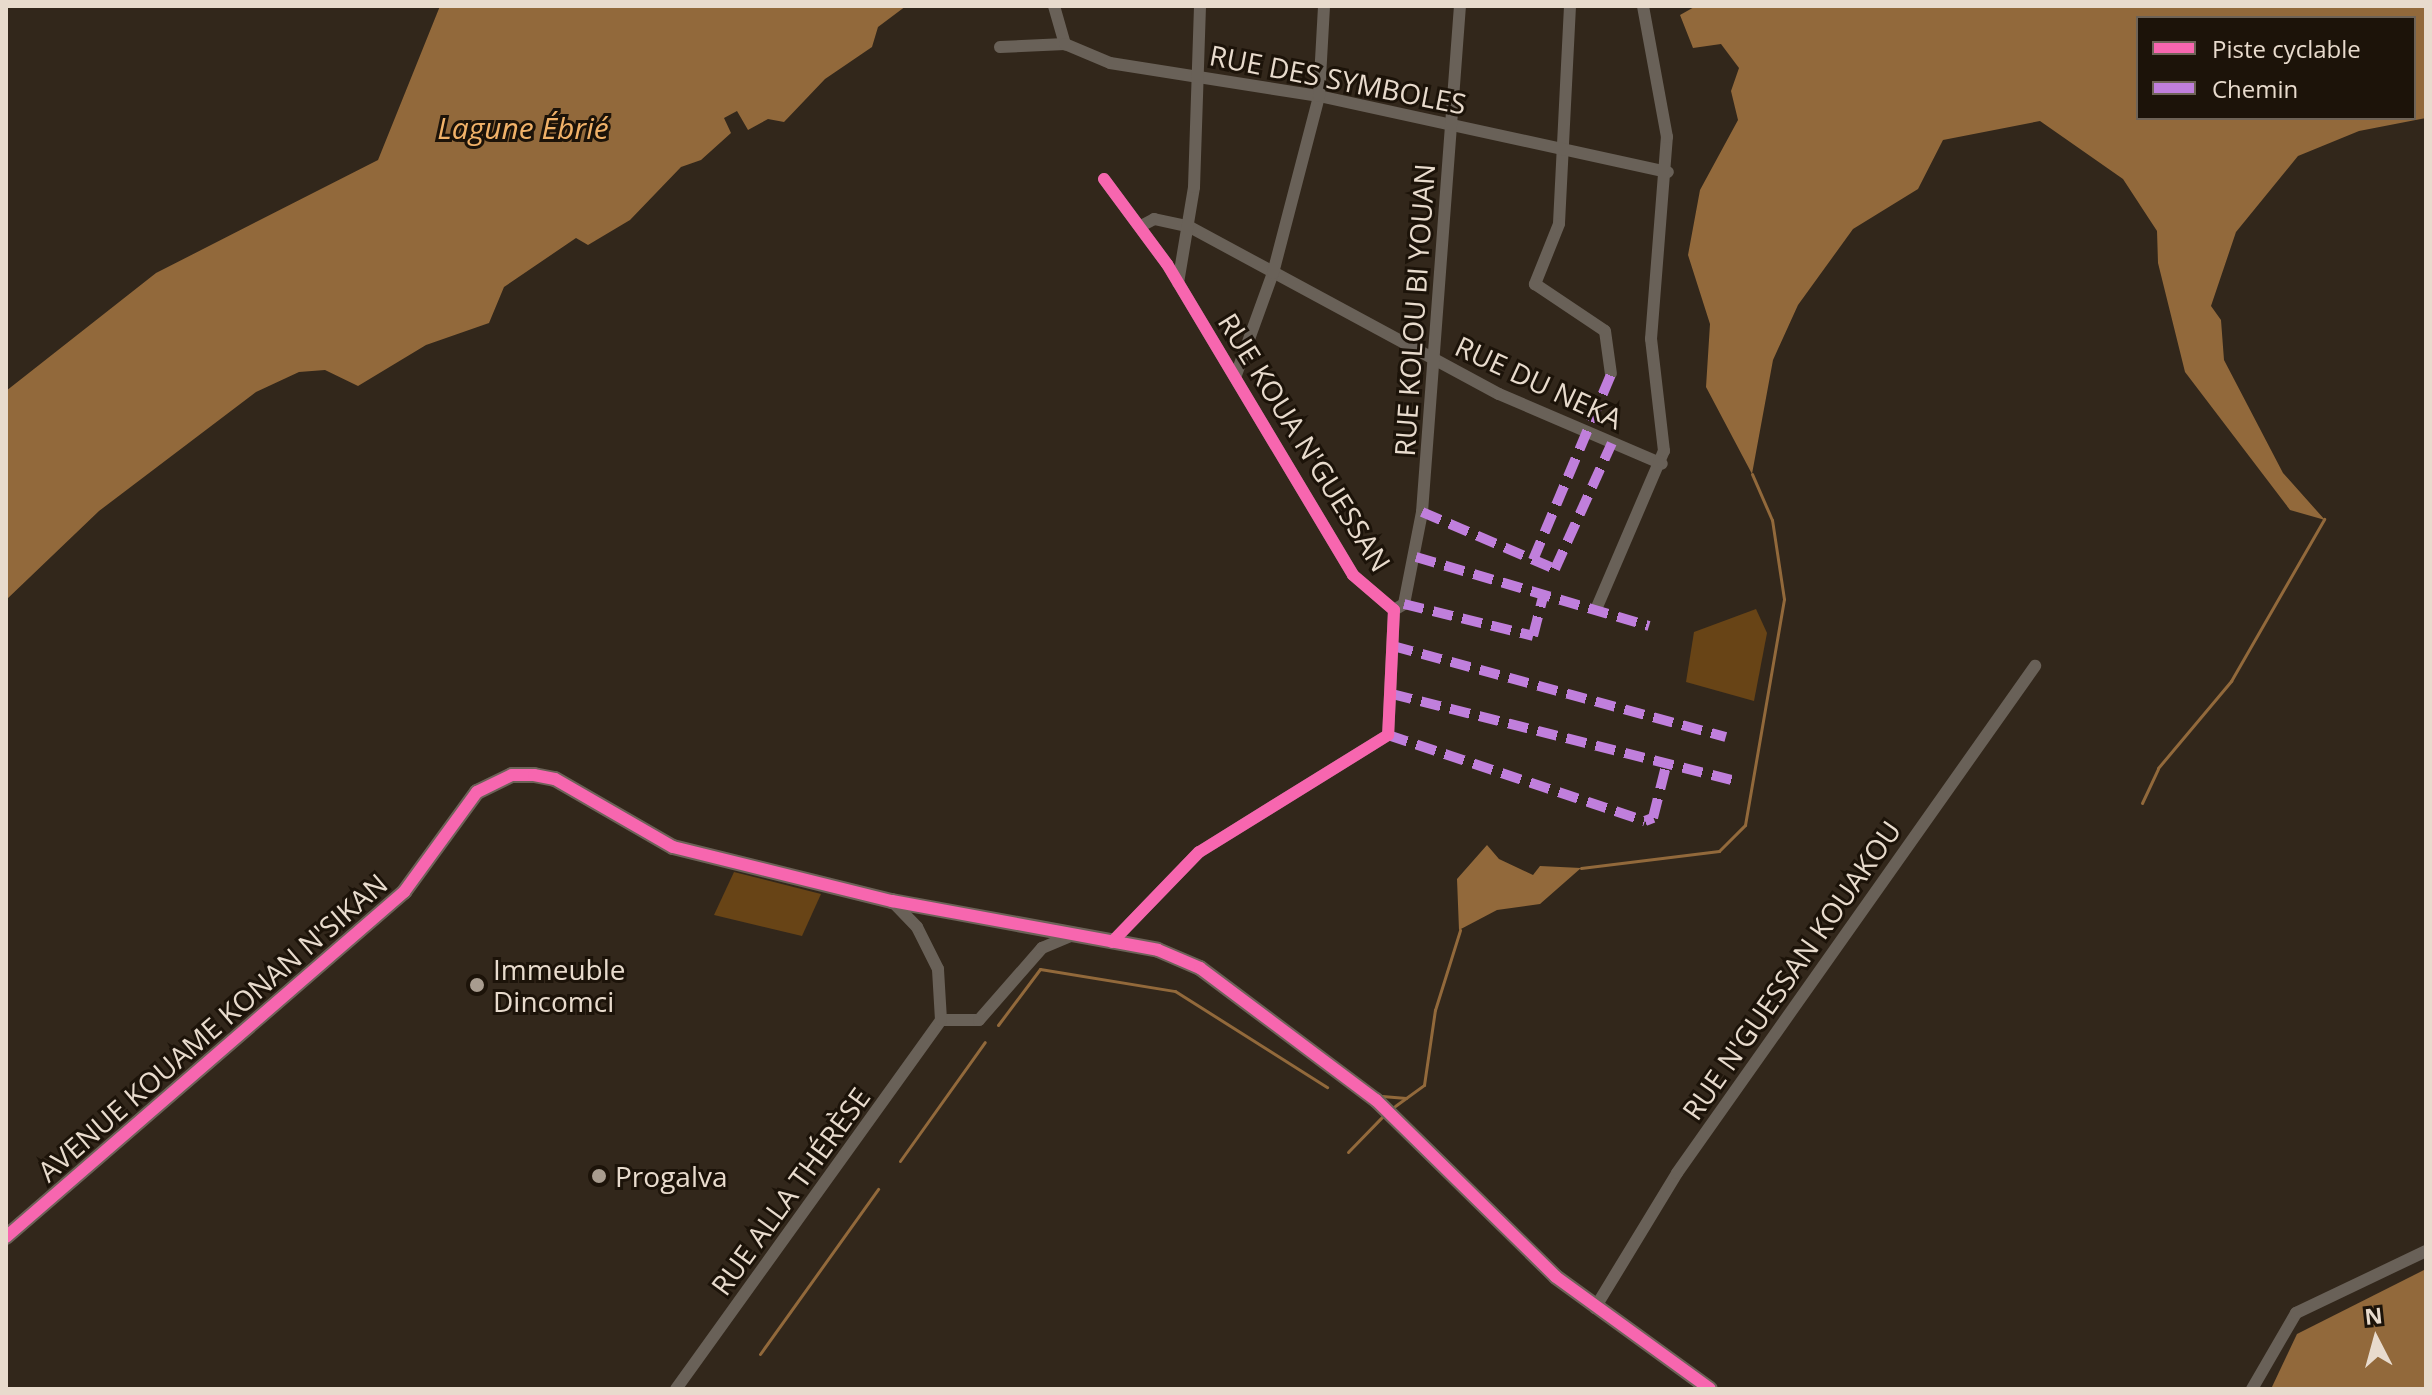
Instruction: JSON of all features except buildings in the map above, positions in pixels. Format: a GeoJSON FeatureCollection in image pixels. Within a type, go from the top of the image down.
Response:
{"type":"FeatureCollection","features":[{"type":"Feature","properties":{"kind":"street"},"geometry":{"type":"LineString","coordinates":[[1054,6],[1065,44]]}},
{"type":"Feature","properties":{"kind":"street"},"geometry":{"type":"LineString","coordinates":[[1178,283],[1188,226],[1200,6]]}},
{"type":"Feature","properties":{"kind":"street"},"geometry":{"type":"LineString","coordinates":[[1236,375],[1273,273],[1319,96],[1324,6]]}},
{"type":"Feature","properties":{"kind":"street","name":"RUE KOLOU BI YOUAN"},"geometry":{"type":"LineString","coordinates":[[1394,610],[1404,604],[1416,557],[1460,6]]}},
{"type":"Feature","properties":{"kind":"street"},"geometry":{"type":"LineString","coordinates":[[1570,6],[1558,148],[1559,224],[1535,284],[1605,331],[1611,374]]}},
{"type":"Feature","properties":{"kind":"street"},"geometry":{"type":"LineString","coordinates":[[1597,607],[1662,464],[1651,339],[1668,172],[1643,6]]}},
{"type":"Feature","properties":{"kind":"street","name":"RUE DES SYMBOLES"},"geometry":{"type":"LineString","coordinates":[[1000,47],[1065,44],[1110,63],[1319,96],[1668,172]]}},
{"type":"Feature","properties":{"kind":"street","name":"RUE KOUA N'GUESSAN"},"geometry":{"type":"LineString","coordinates":[[1104,179],[1141,226],[1236,375],[1353,575],[1394,610],[1388,735],[1199,852],[1112,942]]}},
{"type":"Feature","properties":{"kind":"street","name":"RUE DU NEKA"},"geometry":{"type":"LineString","coordinates":[[1141,226],[1154,219],[1188,226],[1434,359],[1662,464]]}},
{"type":"Feature","properties":{"kind":"street","name":"RUE N'GUESSAN KOUAKOU"},"geometry":{"type":"LineString","coordinates":[[1595,1308],[1677,1173],[2035,666]]}},
{"type":"Feature","properties":{"kind":"street","name":"AVENUE KOUAME KONAN N'SIKAN"},"geometry":{"type":"LineString","coordinates":[[6,1237],[404,892],[477,792],[512,775],[555,779],[673,847],[892,901],[1112,942],[1200,968],[1376,1100],[1595,1308],[1710,1389]]}},
{"type":"Feature","properties":{"kind":"street"},"geometry":{"type":"LineString","coordinates":[[892,901],[917,927],[938,969],[941,1020],[979,1020],[1042,948],[1072,935]]}},
{"type":"Feature","properties":{"kind":"street","name":"RUE ALLA THÉRÈSE"},"geometry":{"type":"LineString","coordinates":[[676,1389],[941,1020]]}},
{"type":"Feature","properties":{"kind":"street"},"geometry":{"type":"LineString","coordinates":[[2252,1389],[2296,1313],[2426,1251]]}},
{"type":"Feature","properties":{"kind":"shaded area"},"geometry":{"type":"Polygon","coordinates":[[[1756,609],[1767,633],[1754,701],[1686,682],[1694,632],[1756,609]]]}},
{"type":"Feature","properties":{"kind":"shaded area"},"geometry":{"type":"Polygon","coordinates":[[[734,872],[821,894],[802,936],[714,915],[734,872]]]}},
{"type":"Feature","properties":{"kind":"water","name":"Lagune Ébrié"},"geometry":{"type":"Polygon","coordinates":[[[440,6],[906,6],[878,27],[872,47],[825,79],[784,122],[768,119],[748,130],[737,111],[724,118],[731,133],[701,160],[681,167],[630,220],[588,245],[576,238],[504,287],[489,323],[426,345],[358,386],[325,370],[299,372],[256,392],[99,511],[6,600],[6,391],[156,273],[378,160],[440,6]]]}},
{"type":"Feature","properties":{"kind":"water"},"geometry":{"type":"Polygon","coordinates":[[[1696,6],[2426,6],[2426,118],[2416,120],[2416,16],[2136,16],[2136,120],[2416,120],[2359,131],[2298,156],[2236,232],[2211,306],[2221,320],[2224,360],[2283,473],[2325,520],[2290,510],[2185,372],[2158,263],[2157,231],[2123,179],[2040,121],[1943,140],[1918,189],[1853,229],[1798,305],[1773,360],[1752,474],[1706,387],[1710,324],[1688,255],[1700,190],[1738,120],[1731,91],[1739,68],[1721,44],[1693,48],[1680,15],[1696,6]]]}},
{"type":"Feature","properties":{"kind":"water"},"geometry":{"type":"Polygon","coordinates":[[[1487,845],[1499,859],[1533,875],[1540,866],[1581,868],[1540,904],[1497,910],[1459,930],[1457,879],[1487,845]]]}},
{"type":"Feature","properties":{"kind":"water"},"geometry":{"type":"Polygon","coordinates":[[[2426,1269],[2426,1389],[2271,1389],[2297,1334],[2426,1269]]]}},
{"type":"Feature","properties":{"kind":"waterway"},"geometry":{"type":"LineString","coordinates":[[1581,868],[1719,851],[1745,825],[1784,599],[1772,520],[1752,474]]}},
{"type":"Feature","properties":{"kind":"waterway"},"geometry":{"type":"LineString","coordinates":[[2142,803],[2158,768],[2231,681],[2324,519]]}},
{"type":"Feature","properties":{"kind":"waterway"},"geometry":{"type":"LineString","coordinates":[[1395,1106],[1424,1085],[1435,1010],[1460,930]]}},
{"type":"Feature","properties":{"kind":"waterway"},"geometry":{"type":"LineString","coordinates":[[998,1025],[1040,969],[1175,991],[1327,1087]]}},
{"type":"Feature","properties":{"kind":"waterway"},"geometry":{"type":"LineString","coordinates":[[900,1161],[985,1042]]}},
{"type":"Feature","properties":{"kind":"waterway"},"geometry":{"type":"LineString","coordinates":[[1382,1096],[1406,1098]]}},
{"type":"Feature","properties":{"kind":"waterway"},"geometry":{"type":"LineString","coordinates":[[1348,1152],[1383,1116]]}},
{"type":"Feature","properties":{"kind":"waterway"},"geometry":{"type":"LineString","coordinates":[[760,1354],[878,1189]]}},
{"type":"Feature","properties":{"kind":"marked path"},"geometry":{"type":"LineString","coordinates":[[1533,560],[1611,374]]}},
{"type":"Feature","properties":{"kind":"marked path"},"geometry":{"type":"LineString","coordinates":[[1422,512],[1555,569],[1612,443]]}},
{"type":"Feature","properties":{"kind":"marked path"},"geometry":{"type":"LineString","coordinates":[[1416,557],[1649,626]]}},
{"type":"Feature","properties":{"kind":"marked path"},"geometry":{"type":"LineString","coordinates":[[1404,604],[1533,636],[1544,593]]}},
{"type":"Feature","properties":{"kind":"marked path"},"geometry":{"type":"LineString","coordinates":[[1393,646],[1726,737]]}},
{"type":"Feature","properties":{"kind":"marked path"},"geometry":{"type":"LineString","coordinates":[[1392,694],[1733,780]]}},
{"type":"Feature","properties":{"kind":"marked path"},"geometry":{"type":"LineString","coordinates":[[1388,735],[1645,821],[1653,818],[1667,762]]}},
{"type":"Feature","properties":{"kind":"cycle path"},"geometry":{"type":"LineString","coordinates":[[1104,179],[1167,264],[1353,575],[1394,610],[1388,735],[1199,852],[1112,942]]}},
{"type":"Feature","properties":{"kind":"cycle path"},"geometry":{"type":"LineString","coordinates":[[6,1237],[404,892],[477,792],[512,775],[534,775],[555,779],[673,847],[892,901],[1158,950],[1200,968],[1376,1100],[1556,1277],[1710,1389]]}},
{"type":"Feature","properties":{"kind":"place","name":"Immeuble Dincomci"},"geometry":{"type":"Point","coordinates":[477,985]}},
{"type":"Feature","properties":{"kind":"place","name":"Progalva"},"geometry":{"type":"Point","coordinates":[599,1176]}}]}
